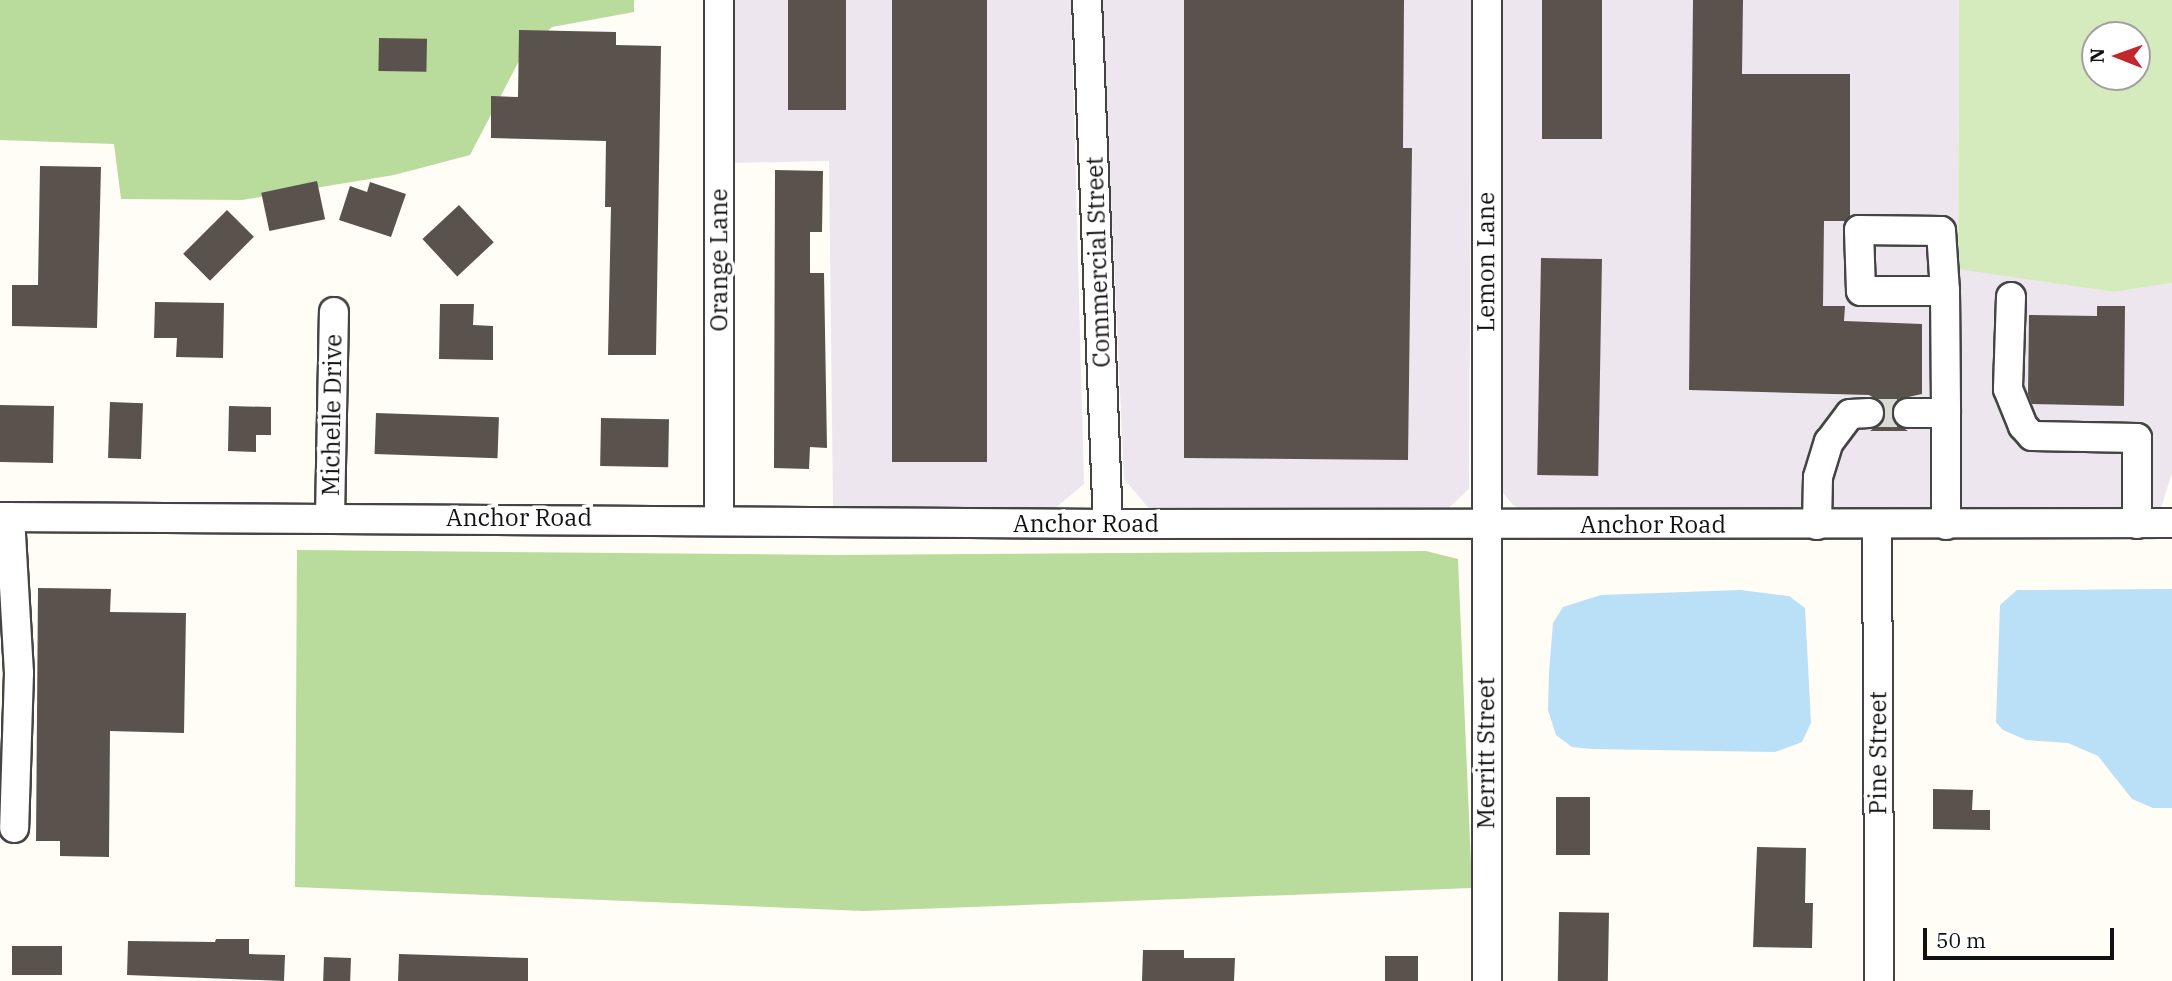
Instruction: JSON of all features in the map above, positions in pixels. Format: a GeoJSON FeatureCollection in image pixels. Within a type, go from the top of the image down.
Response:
{"type":"FeatureCollection","features":[{"type":"Feature","properties":{"kind":"street","name":"Orange Lane"},"geometry":{"type":"LineString","coordinates":[[719,0],[719,519]]}},
{"type":"Feature","properties":{"kind":"street","name":"Commercial Street"},"geometry":{"type":"LineString","coordinates":[[1087,0],[1108,524]]}},
{"type":"Feature","properties":{"kind":"street","name":"Lemon Lane"},"geometry":{"type":"LineString","coordinates":[[1486,525],[1487,0]]}},
{"type":"Feature","properties":{"kind":"street"},"geometry":{"type":"LineString","coordinates":[[1945,291],[1946,525]]}},
{"type":"Feature","properties":{"kind":"street"},"geometry":{"type":"LineString","coordinates":[[2011,297],[2008,389],[2023,426],[2032,436],[2137,438],[2137,524]]}},
{"type":"Feature","properties":{"kind":"street","name":"Michelle Drive"},"geometry":{"type":"LineString","coordinates":[[330,517],[334,312]]}},
{"type":"Feature","properties":{"kind":"street"},"geometry":{"type":"LineString","coordinates":[[1817,525],[1818,477],[1829,442],[1850,414],[1870,413]]}},
{"type":"Feature","properties":{"kind":"street"},"geometry":{"type":"LineString","coordinates":[[1908,413],[1946,413]]}},
{"type":"Feature","properties":{"kind":"street","name":"Anchor Road"},"geometry":{"type":"LineString","coordinates":[[5,517],[719,519],[1108,524],[2172,523]]}},
{"type":"Feature","properties":{"kind":"street"},"geometry":{"type":"LineString","coordinates":[[5,517],[19,673],[10,813]]}},
{"type":"Feature","properties":{"kind":"street","name":"Merritt Street"},"geometry":{"type":"LineString","coordinates":[[1486,525],[1486,981]]}},
{"type":"Feature","properties":{"kind":"street","name":"Pine Street"},"geometry":{"type":"LineString","coordinates":[[1877,525],[1879,981]]}},
{"type":"Feature","properties":{"kind":"shaded area"},"geometry":{"type":"Polygon","coordinates":[[[734,0],[1071,0],[1084,484],[1048,514],[833,508],[829,161],[734,163],[734,0]]]}},
{"type":"Feature","properties":{"kind":"shaded area"},"geometry":{"type":"Polygon","coordinates":[[[1102,0],[1472,0],[1469,489],[1443,513],[1151,511],[1124,479],[1102,0]]]}},
{"type":"Feature","properties":{"kind":"shaded area"},"geometry":{"type":"Polygon","coordinates":[[[1502,0],[1959,0],[1958,268],[2114,292],[2172,283],[2172,473],[2160,511],[1532,516],[1513,505],[1501,490],[1502,0]]]}},
{"type":"Feature","properties":{"kind":"green space"},"geometry":{"type":"Polygon","coordinates":[[[0,0],[634,0],[634,12],[552,27],[520,59],[470,155],[394,175],[242,200],[121,199],[114,144],[0,140],[0,0]]]}},
{"type":"Feature","properties":{"kind":"green space"},"geometry":{"type":"Polygon","coordinates":[[[1959,0],[2172,0],[2172,283],[2114,292],[1958,269],[1959,0]]]}},
{"type":"Feature","properties":{"kind":"green space"},"geometry":{"type":"Polygon","coordinates":[[[297,550],[834,555],[1426,551],[1458,559],[1472,888],[863,911],[295,887],[297,550]]]}},
{"type":"Feature","properties":{"kind":"water"},"geometry":{"type":"Polygon","coordinates":[[[2172,589],[2172,808],[2153,808],[2132,799],[2098,756],[2068,743],[2026,740],[2003,730],[1996,722],[2000,605],[2017,590],[2172,589]]]}},
{"type":"Feature","properties":{"kind":"water"},"geometry":{"type":"Polygon","coordinates":[[[1740,590],[1789,596],[1805,608],[1811,723],[1802,742],[1775,752],[1592,749],[1572,747],[1556,735],[1548,710],[1549,673],[1553,623],[1563,607],[1601,595],[1740,590]]]}},
{"type":"Feature","properties":{"kind":"building"},"geometry":{"type":"Polygon","coordinates":[[[788,0],[846,0],[846,110],[788,110],[788,0]]]}},
{"type":"Feature","properties":{"kind":"building"},"geometry":{"type":"Polygon","coordinates":[[[892,0],[987,0],[987,462],[892,462],[892,0]]]}},
{"type":"Feature","properties":{"kind":"building"},"geometry":{"type":"Polygon","coordinates":[[[1184,0],[1404,0],[1403,148],[1412,148],[1408,460],[1184,458],[1184,0]]]}},
{"type":"Feature","properties":{"kind":"building"},"geometry":{"type":"Polygon","coordinates":[[[1542,0],[1602,0],[1602,139],[1542,139],[1542,0]]]}},
{"type":"Feature","properties":{"kind":"building"},"geometry":{"type":"Polygon","coordinates":[[[1693,0],[1743,0],[1742,74],[1850,74],[1850,216],[1846,221],[1824,221],[1823,306],[1845,306],[1844,321],[1922,324],[1922,394],[1899,399],[1891,412],[1894,422],[1908,431],[1870,431],[1883,421],[1886,413],[1882,403],[1869,395],[1689,390],[1693,0]]]}},
{"type":"Feature","properties":{"kind":"building"},"geometry":{"type":"Polygon","coordinates":[[[519,30],[616,32],[616,45],[661,46],[656,355],[608,355],[611,207],[605,207],[606,141],[491,138],[491,96],[518,97],[519,30]]]}},
{"type":"Feature","properties":{"kind":"building"},"geometry":{"type":"Polygon","coordinates":[[[379,38],[427,39],[426,72],[378,71],[379,38]]]}},
{"type":"Feature","properties":{"kind":"building"},"geometry":{"type":"Polygon","coordinates":[[[40,166],[101,167],[97,328],[12,326],[12,285],[38,285],[40,166]]]}},
{"type":"Feature","properties":{"kind":"building"},"geometry":{"type":"Polygon","coordinates":[[[775,170],[823,171],[822,232],[810,232],[810,273],[824,273],[827,448],[810,447],[809,469],[774,468],[775,170]]]}},
{"type":"Feature","properties":{"kind":"building"},"geometry":{"type":"Polygon","coordinates":[[[317,181],[325,219],[269,231],[261,193],[317,181]]]}},
{"type":"Feature","properties":{"kind":"building"},"geometry":{"type":"Polygon","coordinates":[[[370,182],[406,194],[391,237],[339,220],[350,186],[367,192],[370,182]]]}},
{"type":"Feature","properties":{"kind":"building"},"geometry":{"type":"Polygon","coordinates":[[[459,205],[494,242],[457,276],[422,239],[459,205]]]}},
{"type":"Feature","properties":{"kind":"building"},"geometry":{"type":"Polygon","coordinates":[[[227,210],[254,237],[210,281],[183,254],[227,210]]]}},
{"type":"Feature","properties":{"kind":"building"},"geometry":{"type":"Polygon","coordinates":[[[1541,258],[1602,259],[1598,476],[1537,475],[1541,258]]]}},
{"type":"Feature","properties":{"kind":"building"},"geometry":{"type":"Polygon","coordinates":[[[155,302],[224,303],[223,358],[176,357],[177,338],[154,338],[155,302]]]}},
{"type":"Feature","properties":{"kind":"building"},"geometry":{"type":"Polygon","coordinates":[[[440,304],[474,304],[473,325],[493,326],[493,360],[439,359],[440,304]]]}},
{"type":"Feature","properties":{"kind":"building"},"geometry":{"type":"Polygon","coordinates":[[[2097,306],[2125,306],[2124,406],[2032,404],[2028,394],[2029,315],[2097,316],[2097,306]]]}},
{"type":"Feature","properties":{"kind":"building"},"geometry":{"type":"Polygon","coordinates":[[[110,402],[143,403],[141,459],[108,458],[110,402]]]}},
{"type":"Feature","properties":{"kind":"building"},"geometry":{"type":"Polygon","coordinates":[[[0,405],[54,406],[53,463],[0,462],[0,405]]]}},
{"type":"Feature","properties":{"kind":"building"},"geometry":{"type":"Polygon","coordinates":[[[229,406],[271,407],[271,435],[256,435],[256,452],[228,451],[229,406]]]}},
{"type":"Feature","properties":{"kind":"building"},"geometry":{"type":"Polygon","coordinates":[[[376,413],[499,417],[497,458],[375,454],[376,413]]]}},
{"type":"Feature","properties":{"kind":"building"},"geometry":{"type":"Polygon","coordinates":[[[601,418],[669,419],[668,467],[600,466],[601,418]]]}},
{"type":"Feature","properties":{"kind":"building"},"geometry":{"type":"Polygon","coordinates":[[[38,588],[111,589],[110,612],[186,613],[184,733],[110,731],[109,857],[60,856],[60,841],[36,841],[38,588]]]}},
{"type":"Feature","properties":{"kind":"building"},"geometry":{"type":"Polygon","coordinates":[[[1933,789],[1973,790],[1972,810],[1990,810],[1990,830],[1933,829],[1933,789]]]}},
{"type":"Feature","properties":{"kind":"building"},"geometry":{"type":"Polygon","coordinates":[[[1556,797],[1590,797],[1590,855],[1556,855],[1556,797]]]}},
{"type":"Feature","properties":{"kind":"building"},"geometry":{"type":"Polygon","coordinates":[[[1757,847],[1806,848],[1805,903],[1813,903],[1812,948],[1753,947],[1757,847]]]}},
{"type":"Feature","properties":{"kind":"building"},"geometry":{"type":"Polygon","coordinates":[[[1559,912],[1609,913],[1608,981],[1558,981],[1559,912]]]}},
{"type":"Feature","properties":{"kind":"building"},"geometry":{"type":"Polygon","coordinates":[[[216,939],[249,939],[249,954],[285,955],[284,981],[127,975],[128,941],[215,942],[216,939]]]}},
{"type":"Feature","properties":{"kind":"building"},"geometry":{"type":"Polygon","coordinates":[[[12,946],[62,946],[62,975],[12,975],[12,946]]]}},
{"type":"Feature","properties":{"kind":"building"},"geometry":{"type":"Polygon","coordinates":[[[1143,950],[1184,950],[1184,958],[1235,958],[1234,981],[1142,981],[1143,950]]]}},
{"type":"Feature","properties":{"kind":"building"},"geometry":{"type":"Polygon","coordinates":[[[399,954],[528,958],[528,981],[398,981],[399,954]]]}},
{"type":"Feature","properties":{"kind":"building"},"geometry":{"type":"Polygon","coordinates":[[[1385,956],[1418,956],[1418,981],[1385,981],[1385,956]]]}},
{"type":"Feature","properties":{"kind":"building"},"geometry":{"type":"Polygon","coordinates":[[[324,957],[351,958],[350,981],[323,981],[324,957]]]}},
{"type":"Feature","properties":{"kind":"tunnel"},"geometry":{"type":"LineString","coordinates":[[1869,413],[1908,413]]}}]}
